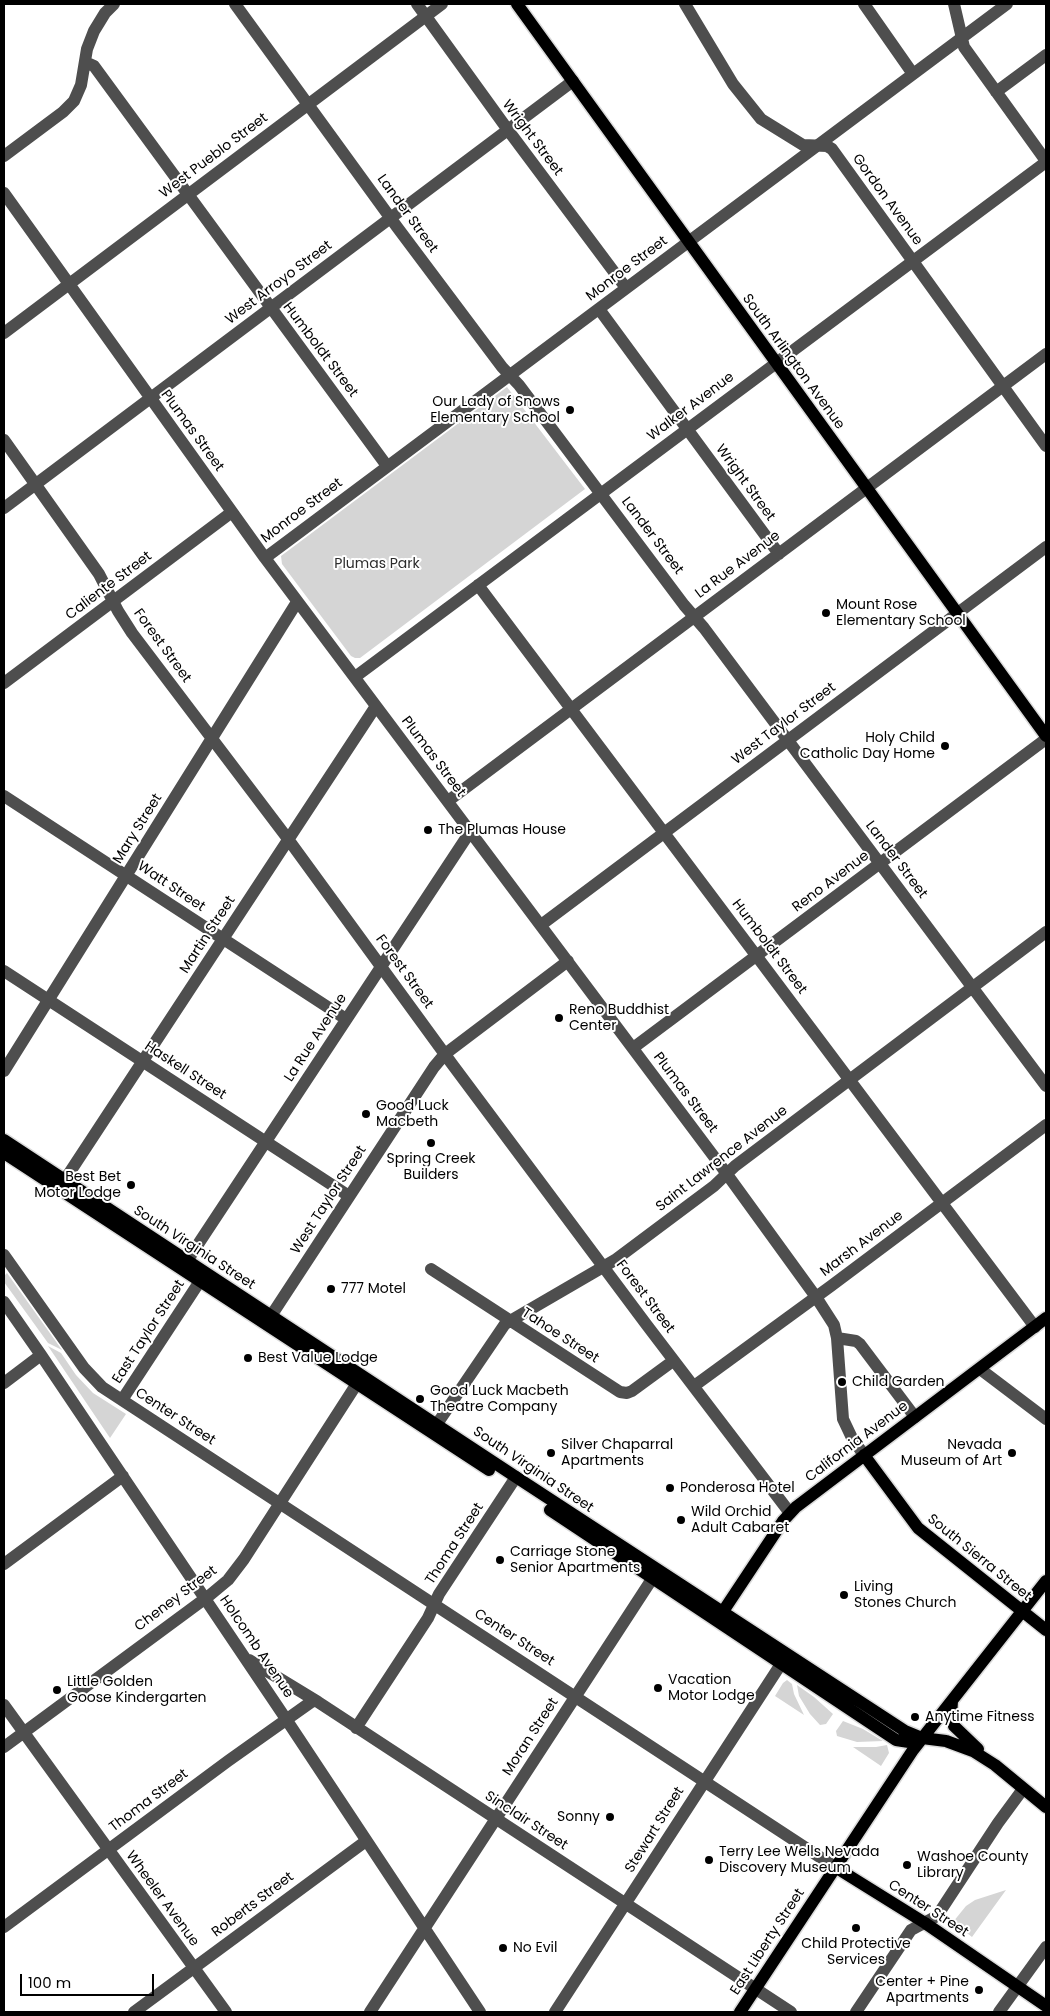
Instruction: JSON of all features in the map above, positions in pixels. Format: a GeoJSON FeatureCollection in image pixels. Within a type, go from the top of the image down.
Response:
{"type":"FeatureCollection","features":[{"type":"Feature","properties":{"kind":"main road","name":"South Arlington Avenue"},"geometry":{"type":"LineString","coordinates":[[517,4],[1046,738]]}},
{"type":"Feature","properties":{"kind":"main road","name":"South Virginia Street"},"geometry":{"type":"LineString","coordinates":[[4,1140],[271,1316],[397,1404],[437,1424],[652,1579],[720,1616],[832,1683],[905,1731],[922,1738],[955,1744],[988,1760],[1046,1807]]}},
{"type":"Feature","properties":{"kind":"main road","name":"South Virginia Street"},"geometry":{"type":"LineString","coordinates":[[4,1153],[356,1384],[363,1382],[720,1616],[781,1664],[896,1740],[909,1742],[922,1738]]}},
{"type":"Feature","properties":{"kind":"main road"},"geometry":{"type":"LineString","coordinates":[[256,1318],[263,1319],[271,1316]]}},
{"type":"Feature","properties":{"kind":"main road","name":"California Avenue"},"geometry":{"type":"LineString","coordinates":[[720,1616],[790,1513],[805,1499],[1046,1318]]}},
{"type":"Feature","properties":{"kind":"main road","name":"South Sierra Street"},"geometry":{"type":"LineString","coordinates":[[864,1455],[918,1528],[1046,1630]]}},
{"type":"Feature","properties":{"kind":"main road","name":"East Liberty Street"},"geometry":{"type":"LineString","coordinates":[[740,2012],[922,1738],[1046,1581]]}},
{"type":"Feature","properties":{"kind":"main road"},"geometry":{"type":"LineString","coordinates":[[781,1664],[789,1662],[816,1680],[832,1683]]}},
{"type":"Feature","properties":{"kind":"main road"},"geometry":{"type":"LineString","coordinates":[[952,1701],[951,1716],[954,1726],[988,1760]]}},
{"type":"Feature","properties":{"kind":"main road","name":"Center Street"},"geometry":{"type":"LineString","coordinates":[[835,1867],[925,1923],[1046,2006]]}},
{"type":"Feature","properties":{"kind":"street"},"geometry":{"type":"LineString","coordinates":[[4,156],[70,106],[81,85],[94,31],[105,13],[114,4]]}},
{"type":"Feature","properties":{"kind":"street","name":"Lander Street"},"geometry":{"type":"LineString","coordinates":[[235,4],[391,218],[510,375],[520,385],[1046,1086]]}},
{"type":"Feature","properties":{"kind":"street","name":"Wright Street"},"geometry":{"type":"LineString","coordinates":[[417,4],[626,288]]}},
{"type":"Feature","properties":{"kind":"street","name":"West Pueblo Street"},"geometry":{"type":"LineString","coordinates":[[4,332],[442,4]]}},
{"type":"Feature","properties":{"kind":"street","name":"Gordon Avenue"},"geometry":{"type":"LineString","coordinates":[[685,4],[733,84],[753,112],[768,126],[799,144],[806,147],[827,146],[832,149],[1046,446]]}},
{"type":"Feature","properties":{"kind":"street"},"geometry":{"type":"LineString","coordinates":[[864,4],[913,74]]}},
{"type":"Feature","properties":{"kind":"street"},"geometry":{"type":"LineString","coordinates":[[954,4],[964,47],[1046,161]]}},
{"type":"Feature","properties":{"kind":"street","name":"Monroe Street"},"geometry":{"type":"LineString","coordinates":[[265,558],[1007,4]]}},
{"type":"Feature","properties":{"kind":"street"},"geometry":{"type":"LineString","coordinates":[[996,92],[1046,55]]}},
{"type":"Feature","properties":{"kind":"street","name":"Humboldt Street"},"geometry":{"type":"LineString","coordinates":[[85,62],[94,66],[387,466]]}},
{"type":"Feature","properties":{"kind":"street","name":"West Arroyo Street"},"geometry":{"type":"LineString","coordinates":[[4,508],[573,81]]}},
{"type":"Feature","properties":{"kind":"street","name":"Walker Avenue"},"geometry":{"type":"LineString","coordinates":[[355,677],[1046,161]]}},
{"type":"Feature","properties":{"kind":"street","name":"Plumas Street"},"geometry":{"type":"LineString","coordinates":[[4,193],[297,602],[568,961],[816,1296],[830,1318],[837,1338],[843,1419],[852,1438],[864,1455]]}},
{"type":"Feature","properties":{"kind":"street","name":"Wright Street"},"geometry":{"type":"LineString","coordinates":[[599,309],[779,554]]}},
{"type":"Feature","properties":{"kind":"street","name":"La Rue Avenue"},"geometry":{"type":"LineString","coordinates":[[448,801],[1046,354]]}},
{"type":"Feature","properties":{"kind":"street","name":"Forest Street"},"geometry":{"type":"LineString","coordinates":[[4,440],[91,562],[132,633],[288,839],[444,1054],[790,1513]]}},
{"type":"Feature","properties":{"kind":"street","name":"Caliente Street"},"geometry":{"type":"LineString","coordinates":[[4,683],[232,512]]}},
{"type":"Feature","properties":{"kind":"street","name":"West Taylor Street"},"geometry":{"type":"LineString","coordinates":[[540,925],[1046,547]]}},
{"type":"Feature","properties":{"kind":"street","name":"Humboldt Street"},"geometry":{"type":"LineString","coordinates":[[478,585],[1035,1327]]}},
{"type":"Feature","properties":{"kind":"street","name":"Mary Street"},"geometry":{"type":"LineString","coordinates":[[4,1071],[297,602]]}},
{"type":"Feature","properties":{"kind":"street","name":"Martin Street"},"geometry":{"type":"LineString","coordinates":[[64,1180],[376,706]]}},
{"type":"Feature","properties":{"kind":"street","name":"Reno Avenue"},"geometry":{"type":"LineString","coordinates":[[633,1048],[1046,738]]}},
{"type":"Feature","properties":{"kind":"street","name":"Watt Street"},"geometry":{"type":"LineString","coordinates":[[4,796],[346,1019]]}},
{"type":"Feature","properties":{"kind":"street","name":"La Rue Avenue"},"geometry":{"type":"LineString","coordinates":[[187,1261],[470,832]]}},
{"type":"Feature","properties":{"kind":"street","name":"Saint Lawrence Avenue"},"geometry":{"type":"LineString","coordinates":[[437,1424],[502,1328],[510,1321],[615,1260],[1046,932]]}},
{"type":"Feature","properties":{"kind":"street","name":"West Taylor Street"},"geometry":{"type":"LineString","coordinates":[[271,1316],[444,1054],[568,961]]}},
{"type":"Feature","properties":{"kind":"street","name":"Haskell Street"},"geometry":{"type":"LineString","coordinates":[[4,970],[349,1196]]}},
{"type":"Feature","properties":{"kind":"street","name":"Marsh Avenue"},"geometry":{"type":"LineString","coordinates":[[694,1386],[1046,1126]]}},
{"type":"Feature","properties":{"kind":"street","name":"Center Street"},"geometry":{"type":"LineString","coordinates":[[4,1255],[90,1376],[122,1400],[835,1867]]}},
{"type":"Feature","properties":{"kind":"street","name":"Tahoe Street"},"geometry":{"type":"LineString","coordinates":[[431,1270],[622,1393],[632,1391],[674,1361]]}},
{"type":"Feature","properties":{"kind":"street","name":"East Taylor Street"},"geometry":{"type":"LineString","coordinates":[[122,1400],[200,1281]]}},
{"type":"Feature","properties":{"kind":"street","name":"Holcomb Avenue"},"geometry":{"type":"LineString","coordinates":[[4,1302],[42,1355],[245,1657],[480,2012]]}},
{"type":"Feature","properties":{"kind":"street"},"geometry":{"type":"LineString","coordinates":[[837,1338],[847,1338],[859,1343],[915,1417]]}},
{"type":"Feature","properties":{"kind":"street"},"geometry":{"type":"LineString","coordinates":[[4,1382],[42,1355]]}},
{"type":"Feature","properties":{"kind":"street"},"geometry":{"type":"LineString","coordinates":[[980,1368],[1046,1419]]}},
{"type":"Feature","properties":{"kind":"street","name":"Cheney Street"},"geometry":{"type":"LineString","coordinates":[[4,1747],[222,1586],[234,1572],[280,1503],[356,1384]]}},
{"type":"Feature","properties":{"kind":"street"},"geometry":{"type":"LineString","coordinates":[[4,1564],[123,1476]]}},
{"type":"Feature","properties":{"kind":"street","name":"Thoma Street"},"geometry":{"type":"LineString","coordinates":[[356,1728],[435,1604],[439,1594],[514,1481]]}},
{"type":"Feature","properties":{"kind":"street","name":"Moran Street"},"geometry":{"type":"LineString","coordinates":[[370,2012],[652,1579]]}},
{"type":"Feature","properties":{"kind":"street","name":"Sinclair Street"},"geometry":{"type":"LineString","coordinates":[[245,1657],[314,1700],[790,2012]]}},
{"type":"Feature","properties":{"kind":"street","name":"Stewart Street"},"geometry":{"type":"LineString","coordinates":[[555,2012],[781,1664]]}},
{"type":"Feature","properties":{"kind":"street","name":"Thoma Street"},"geometry":{"type":"LineString","coordinates":[[4,1927],[314,1700]]}},
{"type":"Feature","properties":{"kind":"street","name":"Wheeler Avenue"},"geometry":{"type":"LineString","coordinates":[[4,1705],[226,2012]]}},
{"type":"Feature","properties":{"kind":"street"},"geometry":{"type":"LineString","coordinates":[[856,2012],[912,1930],[937,1916],[998,1823],[1023,1789]]}},
{"type":"Feature","properties":{"kind":"street","name":"Roberts Street"},"geometry":{"type":"LineString","coordinates":[[134,2012],[366,1840]]}},
{"type":"Feature","properties":{"kind":"street"},"geometry":{"type":"LineString","coordinates":[[999,2012],[1046,1947]]}},
{"type":"Feature","properties":{"kind":"green space","name":"Plumas Park"},"geometry":{"type":"Polygon","coordinates":[[[507,387],[585,489],[360,658],[351,656],[282,564],[281,556],[507,387]]]}},
{"type":"Feature","properties":{"kind":"green space"},"geometry":{"type":"Polygon","coordinates":[[[7,1273],[62,1350],[48,1343],[4,1282],[4,1276],[7,1273]]]}},
{"type":"Feature","properties":{"kind":"green space"},"geometry":{"type":"Polygon","coordinates":[[[48,1346],[61,1353],[76,1375],[93,1393],[126,1414],[110,1438],[48,1346]]]}},
{"type":"Feature","properties":{"kind":"green space"},"geometry":{"type":"Polygon","coordinates":[[[787,1680],[792,1684],[794,1694],[804,1715],[775,1696],[787,1680]]]}},
{"type":"Feature","properties":{"kind":"green space"},"geometry":{"type":"Polygon","coordinates":[[[797,1685],[833,1714],[826,1724],[820,1725],[810,1714],[799,1696],[797,1685]]]}},
{"type":"Feature","properties":{"kind":"green space"},"geometry":{"type":"Polygon","coordinates":[[[843,1721],[863,1729],[883,1741],[857,1742],[837,1736],[836,1731],[843,1721]]]}},
{"type":"Feature","properties":{"kind":"green space"},"geometry":{"type":"Polygon","coordinates":[[[887,1745],[889,1753],[881,1766],[853,1747],[876,1747],[887,1745]]]}},
{"type":"Feature","properties":{"kind":"green space"},"geometry":{"type":"Polygon","coordinates":[[[1006,1890],[972,1937],[953,1922],[966,1906],[975,1900],[1006,1890]]]}},
{"type":"Feature","properties":{"kind":"place","name":"Our Lady of Snows Elementary School"},"geometry":{"type":"Point","coordinates":[570,410]}},
{"type":"Feature","properties":{"kind":"place","name":"Mount Rose Elementary School"},"geometry":{"type":"Point","coordinates":[826,613]}},
{"type":"Feature","properties":{"kind":"place","name":"Holy Child Catholic Day Home"},"geometry":{"type":"Point","coordinates":[945,746]}},
{"type":"Feature","properties":{"kind":"place","name":"The Plumas House"},"geometry":{"type":"Point","coordinates":[428,830]}},
{"type":"Feature","properties":{"kind":"place","name":"Reno Buddhist Center"},"geometry":{"type":"Point","coordinates":[559,1018]}},
{"type":"Feature","properties":{"kind":"place","name":"Good Luck Macbeth"},"geometry":{"type":"Point","coordinates":[366,1114]}},
{"type":"Feature","properties":{"kind":"place","name":"Spring Creek Builders"},"geometry":{"type":"Point","coordinates":[431,1143]}},
{"type":"Feature","properties":{"kind":"place","name":"Best Bet Motor Lodge"},"geometry":{"type":"Point","coordinates":[131,1185]}},
{"type":"Feature","properties":{"kind":"place","name":"777 Motel"},"geometry":{"type":"Point","coordinates":[331,1289]}},
{"type":"Feature","properties":{"kind":"place","name":"Best Value Lodge"},"geometry":{"type":"Point","coordinates":[248,1358]}},
{"type":"Feature","properties":{"kind":"place","name":"Child Garden"},"geometry":{"type":"Point","coordinates":[842,1382]}},
{"type":"Feature","properties":{"kind":"place","name":"Good Luck Macbeth Theatre Company"},"geometry":{"type":"Point","coordinates":[420,1399]}},
{"type":"Feature","properties":{"kind":"place","name":"Silver Chaparral Apartments"},"geometry":{"type":"Point","coordinates":[551,1453]}},
{"type":"Feature","properties":{"kind":"place","name":"Nevada Museum of Art"},"geometry":{"type":"Point","coordinates":[1012,1453]}},
{"type":"Feature","properties":{"kind":"place","name":"Ponderosa Hotel"},"geometry":{"type":"Point","coordinates":[670,1488]}},
{"type":"Feature","properties":{"kind":"place","name":"Wild Orchid Adult Cabaret"},"geometry":{"type":"Point","coordinates":[681,1520]}},
{"type":"Feature","properties":{"kind":"place","name":"Carriage Stone Senior Apartments"},"geometry":{"type":"Point","coordinates":[500,1560]}},
{"type":"Feature","properties":{"kind":"place","name":"Living Stones Church"},"geometry":{"type":"Point","coordinates":[844,1595]}},
{"type":"Feature","properties":{"kind":"place","name":"Vacation Motor Lodge"},"geometry":{"type":"Point","coordinates":[658,1688]}},
{"type":"Feature","properties":{"kind":"place","name":"Little Golden Goose Kindergarten"},"geometry":{"type":"Point","coordinates":[57,1690]}},
{"type":"Feature","properties":{"kind":"place","name":"Anytime Fitness"},"geometry":{"type":"Point","coordinates":[915,1717]}},
{"type":"Feature","properties":{"kind":"place","name":"Sonny"},"geometry":{"type":"Point","coordinates":[610,1817]}},
{"type":"Feature","properties":{"kind":"place","name":"Terry Lee Wells Nevada Discovery Museum"},"geometry":{"type":"Point","coordinates":[709,1860]}},
{"type":"Feature","properties":{"kind":"place","name":"Washoe County Library"},"geometry":{"type":"Point","coordinates":[907,1865]}},
{"type":"Feature","properties":{"kind":"place","name":"Child Protective Services"},"geometry":{"type":"Point","coordinates":[856,1928]}},
{"type":"Feature","properties":{"kind":"place","name":"No Evil"},"geometry":{"type":"Point","coordinates":[503,1948]}},
{"type":"Feature","properties":{"kind":"place","name":"Center + Pine Apartments"},"geometry":{"type":"Point","coordinates":[979,1990]}}]}
